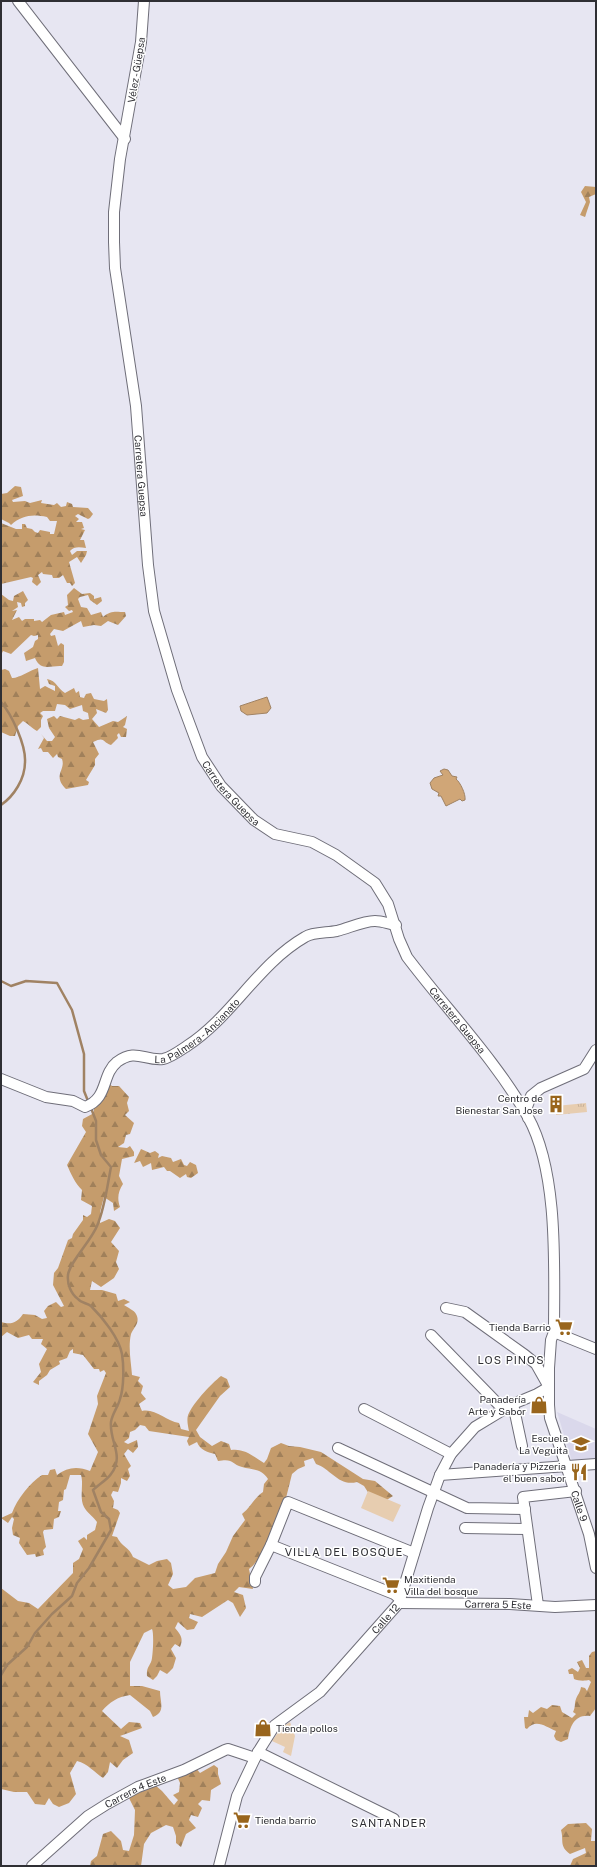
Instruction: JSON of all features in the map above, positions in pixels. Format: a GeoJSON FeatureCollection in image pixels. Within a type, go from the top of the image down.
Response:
{"type":"FeatureCollection","features":[{"type":"Feature","properties":{"kind":"street"},"geometry":{"type":"LineString","coordinates":[[18,1],[125,139]]}},
{"type":"Feature","properties":{"kind":"street","name":"Vélez - Güepsa"},"geometry":{"type":"LineString","coordinates":[[125,139],[141,42],[144,1]]}},
{"type":"Feature","properties":{"kind":"street","name":"Carretera Guepsa"},"geometry":{"type":"LineString","coordinates":[[125,139],[120,159],[114,212],[116,268],[136,406],[148,557],[154,611],[177,690],[202,757],[221,786],[254,820],[275,834],[312,842],[336,855],[375,883],[388,904],[396,925],[399,939],[407,957],[494,1068],[528,1118],[539,1144],[548,1183],[556,1271],[554,1332]]}},
{"type":"Feature","properties":{"kind":"street","name":"La Palmera - Ancianato"},"geometry":{"type":"LineString","coordinates":[[1,1078],[46,1097],[73,1100],[89,1106],[99,1098],[112,1066],[125,1057],[134,1054],[164,1059],[187,1047],[208,1031],[286,951],[306,936],[330,933],[375,921],[396,925]]}},
{"type":"Feature","properties":{"kind":"street"},"geometry":{"type":"LineString","coordinates":[[528,1118],[528,1107],[531,1096],[541,1088],[584,1069],[596,1050]]}},
{"type":"Feature","properties":{"kind":"street"},"geometry":{"type":"LineString","coordinates":[[446,1308],[465,1312],[525,1355],[536,1364],[548,1387]]}},
{"type":"Feature","properties":{"kind":"street"},"geometry":{"type":"LineString","coordinates":[[548,1387],[551,1340],[554,1332],[596,1349]]}},
{"type":"Feature","properties":{"kind":"street"},"geometry":{"type":"LineString","coordinates":[[431,1336],[504,1410]]}},
{"type":"Feature","properties":{"kind":"street","name":"Calle 12"},"geometry":{"type":"LineString","coordinates":[[222,1865],[237,1796],[257,1755],[275,1725],[320,1692],[400,1601],[434,1492],[440,1475],[451,1454],[475,1427],[513,1404],[537,1394],[548,1387]]}},
{"type":"Feature","properties":{"kind":"street","name":"Calle 9"},"geometry":{"type":"LineString","coordinates":[[548,1387],[550,1418],[576,1491],[589,1534],[596,1568]]}},
{"type":"Feature","properties":{"kind":"street"},"geometry":{"type":"LineString","coordinates":[[513,1404],[522,1446]]}},
{"type":"Feature","properties":{"kind":"street"},"geometry":{"type":"LineString","coordinates":[[364,1409],[451,1454]]}},
{"type":"Feature","properties":{"kind":"street"},"geometry":{"type":"LineString","coordinates":[[338,1448],[466,1508],[524,1510]]}},
{"type":"Feature","properties":{"kind":"street"},"geometry":{"type":"LineString","coordinates":[[440,1475],[596,1464]]}},
{"type":"Feature","properties":{"kind":"street"},"geometry":{"type":"LineString","coordinates":[[538,1605],[523,1497],[576,1491]]}},
{"type":"Feature","properties":{"kind":"street"},"geometry":{"type":"LineString","coordinates":[[255,1582],[255,1576],[271,1545],[288,1502],[414,1553]]}},
{"type":"Feature","properties":{"kind":"street"},"geometry":{"type":"LineString","coordinates":[[465,1528],[527,1529]]}},
{"type":"Feature","properties":{"kind":"street","name":"Carrera 5 Este"},"geometry":{"type":"LineString","coordinates":[[271,1545],[394,1594],[400,1601],[555,1606],[596,1605]]}},
{"type":"Feature","properties":{"kind":"street","name":"Carrera 4 Este"},"geometry":{"type":"LineString","coordinates":[[32,1866],[88,1816],[138,1787],[184,1770],[228,1749],[257,1755],[394,1819]]}},
{"type":"Feature","properties":{"kind":"shaded area"},"geometry":{"type":"Polygon","coordinates":[[[267,697],[271,708],[267,713],[247,715],[241,711],[240,706],[267,697]]]}},
{"type":"Feature","properties":{"kind":"shaded area"},"geometry":{"type":"Polygon","coordinates":[[[444,769],[448,770],[452,776],[457,777],[456,779],[465,795],[465,800],[462,801],[460,799],[446,806],[441,796],[438,796],[439,793],[432,789],[430,783],[434,778],[443,775],[440,771],[444,769]]]}},
{"type":"Feature","properties":{"kind":"shaded area","name":"Escuela La Veguita"},"geometry":{"type":"Polygon","coordinates":[[[557,1412],[596,1429],[596,1460],[572,1461],[557,1412]]]}},
{"type":"Feature","properties":{"kind":"green space"},"geometry":{"type":"Polygon","coordinates":[[[585,186],[596,187],[596,194],[589,197],[590,202],[585,217],[580,215],[586,202],[581,192],[585,186]]]}},
{"type":"Feature","properties":{"kind":"green space"},"geometry":{"type":"Polygon","coordinates":[[[15,486],[21,487],[23,496],[12,500],[13,502],[25,501],[30,503],[42,500],[41,503],[54,505],[57,503],[61,507],[66,506],[67,502],[72,504],[73,507],[88,508],[93,514],[88,519],[78,514],[75,516],[79,519],[76,522],[82,522],[84,528],[81,529],[85,530],[80,540],[84,540],[86,548],[79,547],[70,551],[72,555],[77,551],[87,551],[81,563],[77,557],[69,562],[75,583],[72,586],[70,583],[67,583],[63,575],[59,578],[53,578],[52,575],[43,574],[42,572],[38,575],[41,582],[37,586],[32,582],[33,578],[31,577],[1,584],[1,523],[16,529],[22,529],[22,524],[25,524],[27,528],[32,529],[35,532],[38,533],[40,530],[54,534],[57,521],[50,521],[47,517],[28,516],[19,519],[11,525],[1,519],[1,494],[7,493],[15,486]]]}},
{"type":"Feature","properties":{"kind":"green space"},"geometry":{"type":"Polygon","coordinates":[[[74,588],[82,594],[90,593],[94,596],[94,599],[101,597],[102,601],[97,605],[90,600],[88,595],[78,599],[81,607],[87,608],[91,615],[101,612],[103,617],[111,612],[125,612],[126,616],[118,625],[108,621],[101,626],[94,625],[83,627],[81,621],[63,631],[54,629],[50,634],[51,636],[55,635],[58,646],[61,643],[64,645],[64,662],[62,666],[43,666],[37,662],[35,658],[26,661],[24,653],[33,647],[35,641],[38,639],[38,635],[31,635],[11,654],[3,651],[1,655],[1,594],[13,601],[14,596],[23,591],[28,600],[25,603],[25,606],[22,607],[21,603],[17,602],[18,607],[12,611],[17,610],[12,620],[19,617],[22,621],[25,619],[34,619],[34,621],[40,620],[42,622],[51,615],[64,612],[65,615],[73,612],[72,610],[69,611],[65,607],[68,605],[67,595],[74,588]]]}},
{"type":"Feature","properties":{"kind":"green space"},"geometry":{"type":"Polygon","coordinates":[[[38,668],[40,689],[45,686],[55,691],[55,686],[49,684],[47,679],[53,681],[65,693],[74,688],[76,693],[79,691],[80,697],[84,698],[86,694],[91,693],[94,699],[104,701],[107,699],[108,710],[106,713],[96,709],[97,713],[92,719],[99,727],[113,721],[118,722],[127,716],[123,727],[127,729],[126,737],[121,737],[119,733],[117,735],[118,738],[111,745],[103,740],[93,742],[99,754],[95,759],[95,765],[86,780],[89,782],[88,785],[66,789],[60,780],[60,773],[63,763],[62,759],[58,757],[57,754],[53,758],[48,752],[43,752],[41,748],[38,749],[44,738],[41,734],[47,741],[52,741],[55,737],[49,728],[47,719],[54,716],[57,719],[60,716],[75,720],[79,718],[83,720],[89,719],[88,713],[83,711],[82,705],[70,709],[65,705],[57,704],[55,711],[43,711],[40,713],[43,716],[41,720],[41,727],[37,731],[23,721],[18,726],[15,736],[10,736],[1,732],[1,670],[5,669],[9,671],[12,678],[14,678],[38,668]]]}},
{"type":"Feature","properties":{"kind":"green space"},"geometry":{"type":"Polygon","coordinates":[[[107,1082],[112,1086],[119,1086],[129,1097],[127,1103],[129,1111],[125,1115],[134,1123],[130,1134],[126,1135],[124,1143],[118,1147],[127,1148],[130,1146],[134,1152],[134,1156],[122,1159],[119,1176],[123,1184],[118,1195],[120,1207],[114,1211],[113,1203],[104,1197],[100,1212],[100,1223],[109,1219],[115,1221],[120,1228],[111,1242],[119,1251],[116,1262],[119,1269],[114,1278],[101,1287],[92,1281],[90,1290],[102,1290],[116,1294],[118,1301],[124,1299],[130,1302],[124,1305],[136,1314],[138,1320],[131,1334],[130,1354],[132,1375],[140,1377],[138,1381],[143,1386],[141,1393],[146,1399],[139,1404],[142,1411],[151,1411],[156,1413],[179,1423],[181,1429],[189,1431],[189,1413],[195,1403],[221,1376],[227,1379],[230,1387],[220,1396],[196,1430],[200,1437],[212,1446],[221,1441],[229,1444],[231,1450],[244,1451],[264,1463],[271,1448],[281,1443],[321,1452],[363,1479],[375,1481],[393,1496],[385,1501],[371,1497],[364,1486],[357,1482],[351,1483],[340,1480],[316,1464],[313,1458],[304,1461],[305,1466],[292,1474],[285,1502],[281,1507],[274,1524],[273,1534],[266,1542],[257,1561],[249,1569],[253,1589],[239,1587],[234,1592],[243,1595],[246,1608],[240,1617],[233,1603],[228,1600],[202,1617],[190,1614],[189,1618],[198,1622],[194,1629],[187,1630],[178,1622],[175,1628],[180,1634],[182,1641],[180,1647],[175,1644],[171,1649],[176,1658],[173,1668],[167,1674],[160,1670],[153,1680],[147,1676],[147,1673],[152,1655],[153,1631],[152,1629],[144,1633],[130,1662],[130,1686],[142,1686],[160,1691],[160,1712],[153,1717],[150,1711],[130,1695],[114,1700],[108,1705],[102,1711],[121,1729],[129,1722],[140,1723],[142,1728],[120,1736],[129,1740],[133,1753],[123,1760],[117,1768],[110,1762],[108,1772],[103,1778],[88,1766],[77,1761],[70,1773],[76,1794],[69,1803],[59,1807],[53,1804],[49,1798],[45,1805],[35,1804],[27,1792],[14,1792],[1,1789],[1,1588],[18,1601],[29,1603],[38,1609],[73,1573],[73,1563],[79,1559],[83,1549],[78,1541],[84,1537],[87,1540],[87,1535],[95,1530],[97,1522],[85,1509],[82,1495],[81,1475],[70,1475],[66,1489],[64,1490],[63,1500],[59,1502],[58,1511],[61,1511],[59,1517],[54,1519],[53,1529],[44,1530],[43,1532],[46,1547],[43,1550],[44,1555],[36,1557],[35,1554],[27,1555],[19,1543],[20,1538],[13,1535],[12,1528],[14,1519],[12,1517],[8,1523],[1,1518],[12,1513],[17,1502],[29,1487],[37,1478],[42,1475],[48,1475],[50,1470],[55,1469],[57,1475],[65,1470],[73,1468],[81,1468],[90,1471],[98,1452],[88,1434],[98,1404],[97,1396],[106,1373],[104,1370],[100,1372],[99,1369],[94,1369],[83,1355],[73,1353],[73,1349],[70,1351],[67,1358],[59,1361],[60,1364],[50,1370],[47,1375],[39,1381],[39,1385],[33,1382],[41,1372],[39,1364],[47,1349],[41,1344],[43,1339],[32,1339],[29,1335],[18,1338],[7,1332],[1,1337],[1,1322],[14,1322],[23,1314],[35,1315],[42,1319],[47,1318],[44,1311],[48,1306],[56,1302],[61,1307],[64,1306],[53,1285],[54,1273],[58,1268],[68,1240],[72,1238],[73,1234],[83,1220],[83,1215],[87,1217],[91,1214],[92,1206],[81,1200],[82,1190],[75,1181],[67,1165],[86,1132],[82,1126],[83,1119],[94,1113],[94,1107],[107,1082]],[[140,1425],[135,1430],[130,1432],[129,1438],[124,1442],[128,1444],[137,1440],[138,1447],[133,1453],[128,1449],[124,1454],[131,1466],[128,1469],[130,1476],[127,1481],[121,1478],[118,1492],[113,1491],[111,1495],[114,1501],[113,1508],[118,1510],[120,1513],[112,1536],[117,1537],[130,1551],[133,1557],[149,1565],[157,1561],[167,1559],[171,1563],[173,1574],[168,1585],[173,1589],[186,1587],[195,1578],[215,1573],[218,1564],[226,1552],[233,1536],[245,1520],[242,1514],[263,1492],[264,1484],[268,1479],[265,1475],[256,1470],[238,1466],[227,1460],[218,1461],[215,1454],[202,1449],[197,1442],[189,1446],[187,1441],[189,1437],[149,1431],[145,1426],[140,1425]]]}},
{"type":"Feature","properties":{"kind":"green space"},"geometry":{"type":"Polygon","coordinates":[[[586,1103],[587,1112],[556,1115],[556,1106],[586,1103]]]}},
{"type":"Feature","properties":{"kind":"green space"},"geometry":{"type":"Polygon","coordinates":[[[141,1149],[150,1153],[155,1151],[159,1154],[158,1158],[162,1156],[171,1158],[173,1162],[181,1159],[184,1165],[187,1166],[190,1162],[196,1165],[198,1173],[191,1178],[187,1177],[186,1174],[180,1178],[170,1171],[167,1171],[164,1167],[152,1170],[151,1163],[143,1167],[140,1161],[134,1163],[141,1149]]]}},
{"type":"Feature","properties":{"kind":"green space"},"geometry":{"type":"Polygon","coordinates":[[[368,1491],[401,1505],[393,1522],[361,1508],[368,1491]]]}},
{"type":"Feature","properties":{"kind":"green space"},"geometry":{"type":"Polygon","coordinates":[[[596,1651],[596,1708],[590,1716],[577,1719],[572,1725],[568,1739],[561,1742],[556,1740],[554,1736],[556,1731],[541,1724],[534,1724],[527,1729],[525,1728],[524,1717],[528,1717],[529,1710],[533,1713],[541,1707],[547,1709],[552,1705],[560,1706],[562,1712],[572,1718],[576,1714],[573,1712],[575,1701],[581,1687],[585,1688],[587,1691],[591,1682],[589,1680],[582,1681],[574,1679],[573,1674],[569,1674],[568,1670],[572,1668],[578,1672],[580,1668],[577,1662],[582,1660],[586,1668],[589,1668],[589,1656],[592,1652],[596,1651]]]}},
{"type":"Feature","properties":{"kind":"green space"},"geometry":{"type":"Polygon","coordinates":[[[290,1722],[295,1736],[291,1756],[283,1752],[285,1747],[272,1741],[282,1727],[290,1722]]]}},
{"type":"Feature","properties":{"kind":"green space"},"geometry":{"type":"Polygon","coordinates":[[[214,1765],[218,1768],[221,1784],[211,1790],[210,1801],[202,1800],[198,1804],[202,1808],[198,1817],[191,1815],[189,1820],[196,1828],[186,1834],[181,1847],[176,1843],[176,1836],[173,1827],[166,1825],[151,1833],[144,1844],[141,1866],[90,1866],[91,1861],[97,1856],[103,1834],[111,1831],[121,1841],[123,1850],[129,1851],[134,1835],[135,1810],[129,1798],[155,1785],[174,1805],[178,1800],[173,1795],[179,1792],[180,1783],[176,1774],[195,1767],[200,1773],[214,1765]]]}},
{"type":"Feature","properties":{"kind":"green space"},"geometry":{"type":"Polygon","coordinates":[[[586,1823],[592,1829],[591,1841],[596,1841],[596,1866],[570,1866],[573,1859],[586,1853],[585,1848],[570,1854],[563,1846],[561,1830],[568,1824],[586,1823]]]}},
{"type":"Feature","properties":{"kind":"waterway"},"geometry":{"type":"LineString","coordinates":[[1,702],[10,714],[18,730],[25,755],[25,768],[21,781],[10,797],[1,805]]}},
{"type":"Feature","properties":{"kind":"waterway"},"geometry":{"type":"LineString","coordinates":[[1,981],[11,986],[26,981],[57,983],[72,1010],[84,1054],[84,1091],[88,1101]]}},
{"type":"Feature","properties":{"kind":"waterway"},"geometry":{"type":"LineString","coordinates":[[1,1675],[7,1665],[27,1647],[35,1633],[52,1614],[72,1596],[77,1583],[89,1568],[111,1530],[109,1519],[101,1512],[93,1490],[110,1476],[117,1461],[111,1422],[119,1402],[123,1383],[122,1354],[118,1341],[110,1328],[91,1306],[81,1301],[73,1294],[68,1282],[69,1270],[72,1264],[94,1232],[100,1219],[111,1167],[101,1155],[96,1140],[96,1121],[91,1108]]}},
{"type":"Feature","properties":{"kind":"place","name":"Centro de Bienestar San Jose"},"geometry":{"type":"Point","coordinates":[556,1104]}},
{"type":"Feature","properties":{"kind":"place","name":"Tienda Barrio"},"geometry":{"type":"Point","coordinates":[564,1327]}},
{"type":"Feature","properties":{"kind":"place","name":"Panadería Arte y Sabor"},"geometry":{"type":"Point","coordinates":[539,1405]}},
{"type":"Feature","properties":{"kind":"place","name":"Escuela La Veguita"},"geometry":{"type":"Point","coordinates":[581,1444]}},
{"type":"Feature","properties":{"kind":"place","name":"Panadería y Pizzeria el buen sabor"},"geometry":{"type":"Point","coordinates":[579,1472]}},
{"type":"Feature","properties":{"kind":"place","name":"Maxitienda Villa del bosque"},"geometry":{"type":"Point","coordinates":[391,1585]}},
{"type":"Feature","properties":{"kind":"place","name":"Tienda pollos"},"geometry":{"type":"Point","coordinates":[263,1728]}},
{"type":"Feature","properties":{"kind":"place","name":"Tienda barrio"},"geometry":{"type":"Point","coordinates":[242,1820]}},
{"type":"Feature","properties":{"kind":"district","name":"LOS PINOS"},"geometry":{"type":"Point","coordinates":[511,1360]}},
{"type":"Feature","properties":{"kind":"district","name":"VILLA DEL BOSQUE"},"geometry":{"type":"Point","coordinates":[344,1552]}},
{"type":"Feature","properties":{"kind":"district","name":"SANTANDER"},"geometry":{"type":"Point","coordinates":[389,1823]}}]}
